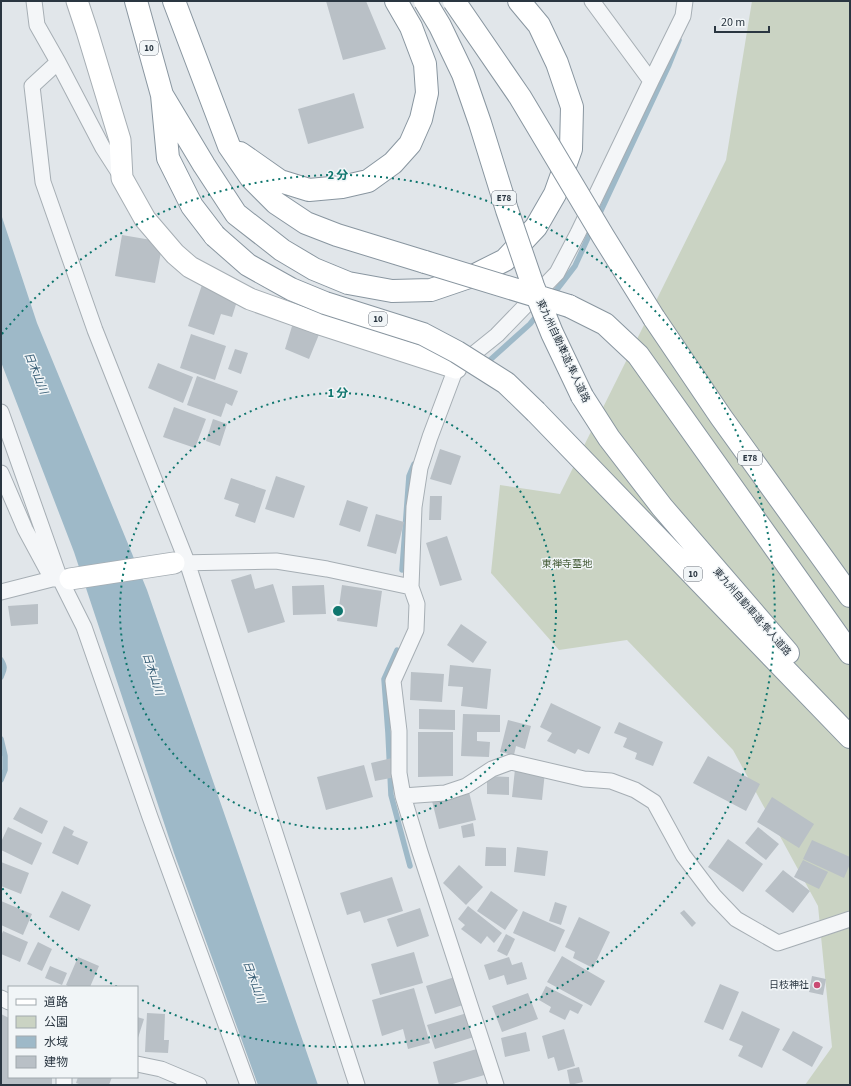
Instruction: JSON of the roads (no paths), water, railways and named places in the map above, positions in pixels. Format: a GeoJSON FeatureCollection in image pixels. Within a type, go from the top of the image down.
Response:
{"type":"FeatureCollection","features":[{"type":"Feature","properties":{"kind":"highway","name":"10"},"geometry":{"type":"LineString","coordinates":[[136,1],[162,95],[168,158],[192,206],[215,236],[248,265],[291,289],[325,302],[423,334],[458,352],[506,383],[536,412],[850,737]]}},
{"type":"Feature","properties":{"kind":"highway"},"geometry":{"type":"LineString","coordinates":[[174,1],[229,146],[251,178],[276,202],[306,223],[337,235],[569,306],[605,324],[638,355],[850,653]]}},
{"type":"Feature","properties":{"kind":"highway"},"geometry":{"type":"LineString","coordinates":[[229,146],[280,181],[309,190],[342,187],[368,181],[393,164],[410,144],[421,119],[427,93],[425,64],[411,27],[396,1]]}},
{"type":"Feature","properties":{"kind":"highway","name":"東九州自動車道;隼人道路"},"geometry":{"type":"LineString","coordinates":[[425,1],[440,26],[463,74],[533,286],[552,333],[582,396],[609,438],[662,507],[850,726]]}},
{"type":"Feature","properties":{"kind":"highway","name":"E78"},"geometry":{"type":"LineString","coordinates":[[454,1],[520,97],[654,318],[721,417],[850,596]]}},
{"type":"Feature","properties":{"kind":"highway"},"geometry":{"type":"LineString","coordinates":[[162,95],[204,165],[236,214],[282,250],[314,269],[348,283],[392,291],[431,290],[475,275],[505,260],[536,226],[555,194],[571,149],[572,107],[557,63],[539,25],[519,1]]}},
{"type":"Feature","properties":{"kind":"street"},"geometry":{"type":"LineString","coordinates":[[34,1],[37,24],[103,148],[145,219],[175,254],[190,267],[250,299],[320,324],[456,368]]}},
{"type":"Feature","properties":{"kind":"street"},"geometry":{"type":"LineString","coordinates":[[77,1],[120,140],[122,178]]}},
{"type":"Feature","properties":{"kind":"street"},"geometry":{"type":"LineString","coordinates":[[592,1],[651,81]]}},
{"type":"Feature","properties":{"kind":"street"},"geometry":{"type":"LineString","coordinates":[[496,1085],[420,852],[403,796],[399,773],[399,731],[393,681],[416,630],[416,604],[410,587],[414,507],[420,468],[456,368],[497,335],[557,273],[683,16],[685,1]]}},
{"type":"Feature","properties":{"kind":"street"},"geometry":{"type":"LineString","coordinates":[[58,62],[32,86],[43,182],[180,563],[357,1085]]}},
{"type":"Feature","properties":{"kind":"street"},"geometry":{"type":"LineString","coordinates":[[1,412],[61,579],[84,627],[150,817],[248,1085]]}},
{"type":"Feature","properties":{"kind":"street"},"geometry":{"type":"LineString","coordinates":[[1,473],[25,529],[61,579]]}},
{"type":"Feature","properties":{"kind":"street"},"geometry":{"type":"LineString","coordinates":[[1,592],[61,579],[180,563],[276,561],[410,587]]}},
{"type":"Feature","properties":{"kind":"street"},"geometry":{"type":"LineString","coordinates":[[403,796],[445,793],[466,786],[492,769],[511,762],[584,779],[611,781],[635,790],[654,802],[683,855],[714,896],[736,919],[778,943],[850,919]]}},
{"type":"Feature","properties":{"kind":"street"},"geometry":{"type":"LineString","coordinates":[[138,1064],[161,1070],[199,1085]]}},
{"type":"Feature","properties":{"kind":"water","name":"日木山川"},"geometry":{"type":"Polygon","coordinates":[[[1,214],[37,323],[147,590],[318,1085],[258,1085],[174,853],[74,552],[1,362],[1,214]]]}},
{"type":"Feature","properties":{"kind":"waterway"},"geometry":{"type":"LineString","coordinates":[[598,217],[669,65],[679,40]]}},
{"type":"Feature","properties":{"kind":"waterway"},"geometry":{"type":"LineString","coordinates":[[552,296],[575,266],[592,229]]}},
{"type":"Feature","properties":{"kind":"waterway"},"geometry":{"type":"LineString","coordinates":[[490,360],[530,324],[538,314]]}},
{"type":"Feature","properties":{"kind":"waterway"},"geometry":{"type":"LineString","coordinates":[[402,570],[409,476],[414,464]]}},
{"type":"Feature","properties":{"kind":"waterway"},"geometry":{"type":"LineString","coordinates":[[397,650],[384,679],[391,795],[410,866]]}},
{"type":"Feature","properties":{"kind":"waterway"},"geometry":{"type":"LineString","coordinates":[[1,660],[4,665],[1,677]]}},
{"type":"Feature","properties":{"kind":"waterway"},"geometry":{"type":"LineString","coordinates":[[1,739],[5,756],[5,770],[1,780]]}},
{"type":"Feature","properties":{"kind":"place","name":"日枝神社"},"geometry":{"type":"Point","coordinates":[817,985]}},
{"type":"Feature","properties":{"kind":"park label","name":"東禅寺墓地"},"geometry":{"type":"Point","coordinates":[567,564]}}]}
